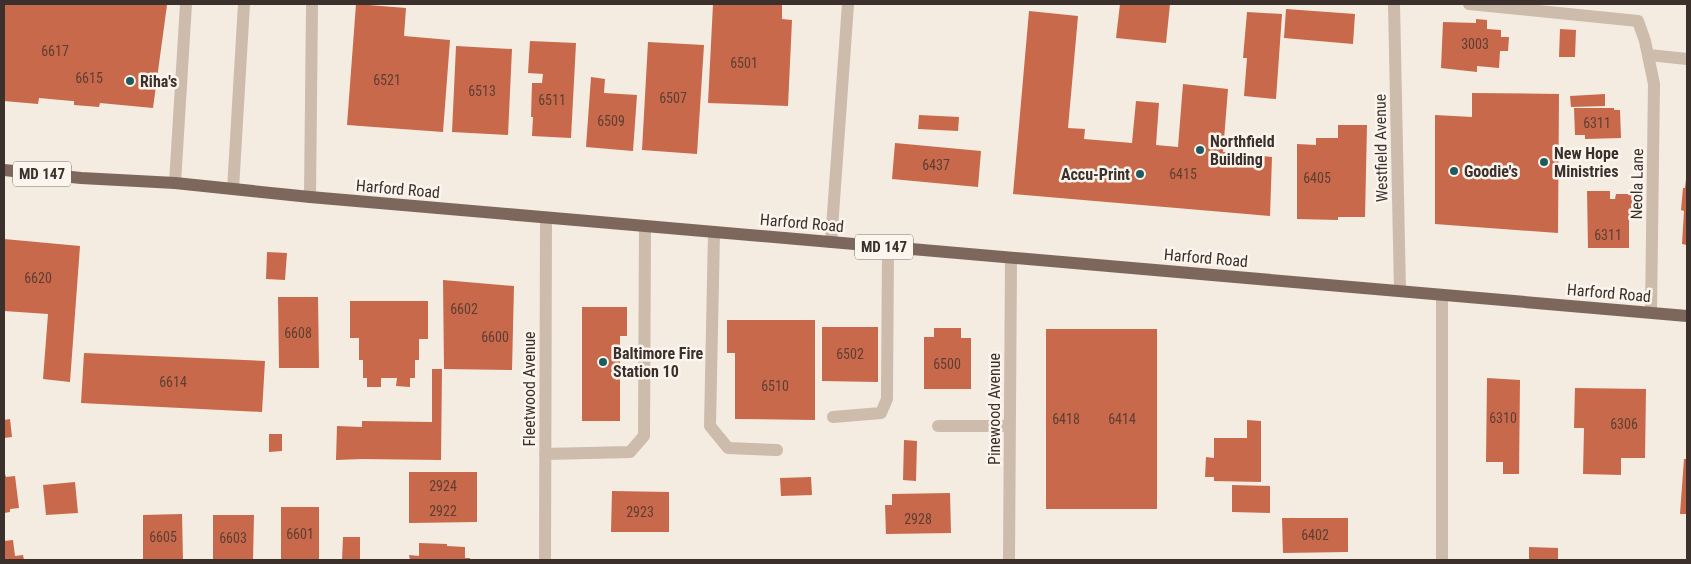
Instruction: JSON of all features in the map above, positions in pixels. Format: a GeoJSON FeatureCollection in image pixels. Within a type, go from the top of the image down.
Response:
{"type":"FeatureCollection","features":[{"type":"Feature","properties":{"kind":"main road","name":"Harford Road"},"geometry":{"type":"LineString","coordinates":[[4,170],[81,178],[174,183],[546,218],[1687,316]]}},
{"type":"Feature","properties":{"kind":"street"},"geometry":{"type":"LineString","coordinates":[[174,183],[186,4]]}},
{"type":"Feature","properties":{"kind":"street"},"geometry":{"type":"LineString","coordinates":[[233,190],[244,4]]}},
{"type":"Feature","properties":{"kind":"street"},"geometry":{"type":"LineString","coordinates":[[310,197],[312,4]]}},
{"type":"Feature","properties":{"kind":"street"},"geometry":{"type":"LineString","coordinates":[[831,242],[848,4]]}},
{"type":"Feature","properties":{"kind":"street","name":"Westfield Avenue"},"geometry":{"type":"LineString","coordinates":[[1394,4],[1400,291]]}},
{"type":"Feature","properties":{"kind":"street","name":"Neola Lane"},"geometry":{"type":"LineString","coordinates":[[1468,4],[1638,22],[1649,56],[1654,84],[1651,312]]}},
{"type":"Feature","properties":{"kind":"street"},"geometry":{"type":"LineString","coordinates":[[1649,56],[1687,59]]}},
{"type":"Feature","properties":{"kind":"street","name":"Fleetwood Avenue"},"geometry":{"type":"LineString","coordinates":[[545,560],[546,218]]}},
{"type":"Feature","properties":{"kind":"street"},"geometry":{"type":"LineString","coordinates":[[545,454],[630,452],[644,436],[645,226]]}},
{"type":"Feature","properties":{"kind":"street"},"geometry":{"type":"LineString","coordinates":[[714,232],[710,426],[728,448],[777,450]]}},
{"type":"Feature","properties":{"kind":"street"},"geometry":{"type":"LineString","coordinates":[[833,417],[881,413],[888,399],[888,247]]}},
{"type":"Feature","properties":{"kind":"street","name":"Pinewood Avenue"},"geometry":{"type":"LineString","coordinates":[[1009,560],[1011,258]]}},
{"type":"Feature","properties":{"kind":"street"},"geometry":{"type":"LineString","coordinates":[[1442,295],[1442,560]]}},
{"type":"Feature","properties":{"kind":"street"},"geometry":{"type":"LineString","coordinates":[[938,426],[1010,426]]}},
{"type":"Feature","properties":{"kind":"building"},"geometry":{"type":"Polygon","coordinates":[[[4,4],[167,5],[153,108],[100,103],[99,107],[74,105],[74,101],[39,98],[38,104],[4,101],[4,4]]]}},
{"type":"Feature","properties":{"kind":"building"},"geometry":{"type":"Polygon","coordinates":[[[356,4],[406,8],[404,36],[450,40],[443,132],[347,125],[356,4]]]}},
{"type":"Feature","properties":{"kind":"building"},"geometry":{"type":"Polygon","coordinates":[[[713,4],[782,4],[782,19],[792,20],[788,106],[708,103],[713,4]]]}},
{"type":"Feature","properties":{"kind":"building"},"geometry":{"type":"Polygon","coordinates":[[[1120,4],[1170,4],[1166,43],[1116,38],[1120,4]]]}},
{"type":"Feature","properties":{"kind":"building"},"geometry":{"type":"Polygon","coordinates":[[[1286,9],[1355,14],[1353,44],[1284,38],[1286,9]]]}},
{"type":"Feature","properties":{"kind":"building"},"geometry":{"type":"Polygon","coordinates":[[[1029,11],[1078,16],[1068,128],[1085,129],[1084,139],[1132,143],[1136,101],[1159,103],[1156,145],[1178,147],[1183,84],[1228,89],[1223,152],[1272,157],[1270,216],[1013,194],[1029,11]]]}},
{"type":"Feature","properties":{"kind":"building"},"geometry":{"type":"Polygon","coordinates":[[[1247,12],[1282,14],[1276,99],[1244,96],[1247,58],[1243,58],[1247,12]]]}},
{"type":"Feature","properties":{"kind":"building"},"geometry":{"type":"Polygon","coordinates":[[[1476,19],[1487,20],[1487,29],[1501,30],[1501,37],[1509,37],[1508,51],[1500,51],[1499,68],[1477,66],[1477,72],[1441,68],[1443,22],[1476,23],[1476,19]]]}},
{"type":"Feature","properties":{"kind":"building"},"geometry":{"type":"Polygon","coordinates":[[[1560,29],[1576,30],[1575,57],[1559,57],[1560,29]]]}},
{"type":"Feature","properties":{"kind":"building"},"geometry":{"type":"Polygon","coordinates":[[[530,41],[576,43],[571,138],[532,136],[532,83],[542,83],[543,74],[528,73],[530,41]]]}},
{"type":"Feature","properties":{"kind":"building"},"geometry":{"type":"Polygon","coordinates":[[[648,42],[704,45],[697,154],[642,150],[648,42]]]}},
{"type":"Feature","properties":{"kind":"building"},"geometry":{"type":"Polygon","coordinates":[[[456,46],[512,49],[508,135],[452,132],[456,46]]]}},
{"type":"Feature","properties":{"kind":"building"},"geometry":{"type":"Polygon","coordinates":[[[591,77],[605,79],[604,93],[637,95],[633,151],[586,147],[591,77]]]}},
{"type":"Feature","properties":{"kind":"building"},"geometry":{"type":"Polygon","coordinates":[[[1472,93],[1559,94],[1558,233],[1435,224],[1435,115],[1472,117],[1472,93]]]}},
{"type":"Feature","properties":{"kind":"building"},"geometry":{"type":"Polygon","coordinates":[[[1605,94],[1605,106],[1571,107],[1570,96],[1605,94]]]}},
{"type":"Feature","properties":{"kind":"building"},"geometry":{"type":"Polygon","coordinates":[[[1574,108],[1614,108],[1614,110],[1620,110],[1621,138],[1585,139],[1585,135],[1575,135],[1574,108]]]}},
{"type":"Feature","properties":{"kind":"building"},"geometry":{"type":"Polygon","coordinates":[[[919,115],[959,117],[958,131],[918,129],[919,115]]]}},
{"type":"Feature","properties":{"kind":"building"},"geometry":{"type":"Polygon","coordinates":[[[1338,125],[1367,125],[1365,217],[1338,217],[1338,220],[1297,219],[1297,144],[1316,145],[1316,138],[1338,138],[1338,125]]]}},
{"type":"Feature","properties":{"kind":"building"},"geometry":{"type":"Polygon","coordinates":[[[895,143],[981,151],[978,187],[892,179],[895,143]]]}},
{"type":"Feature","properties":{"kind":"building"},"geometry":{"type":"Polygon","coordinates":[[[1686,179],[1687,245],[1682,244],[1684,211],[1681,210],[1683,188],[1685,188],[1686,179]]]}},
{"type":"Feature","properties":{"kind":"building"},"geometry":{"type":"Polygon","coordinates":[[[1587,191],[1610,191],[1610,199],[1615,199],[1616,194],[1633,194],[1633,217],[1629,217],[1629,248],[1588,248],[1587,191]]]}},
{"type":"Feature","properties":{"kind":"building"},"geometry":{"type":"Polygon","coordinates":[[[4,239],[80,246],[70,382],[43,379],[48,314],[4,311],[4,239]]]}},
{"type":"Feature","properties":{"kind":"building"},"geometry":{"type":"Polygon","coordinates":[[[267,252],[287,253],[285,280],[266,279],[267,252]]]}},
{"type":"Feature","properties":{"kind":"building"},"geometry":{"type":"Polygon","coordinates":[[[443,280],[514,286],[512,370],[444,369],[443,280]]]}},
{"type":"Feature","properties":{"kind":"building"},"geometry":{"type":"Polygon","coordinates":[[[278,297],[318,297],[319,368],[279,368],[278,297]]]}},
{"type":"Feature","properties":{"kind":"building"},"geometry":{"type":"Polygon","coordinates":[[[350,301],[428,301],[428,339],[419,339],[419,360],[415,360],[415,378],[410,378],[410,387],[396,386],[397,378],[381,378],[381,387],[367,387],[367,378],[363,378],[363,360],[359,360],[359,338],[350,338],[350,301]]]}},
{"type":"Feature","properties":{"kind":"building"},"geometry":{"type":"Polygon","coordinates":[[[582,307],[627,307],[627,336],[620,336],[620,421],[582,421],[582,307]]]}},
{"type":"Feature","properties":{"kind":"building"},"geometry":{"type":"Polygon","coordinates":[[[727,320],[815,320],[815,420],[735,419],[735,353],[727,353],[727,320]]]}},
{"type":"Feature","properties":{"kind":"building"},"geometry":{"type":"Polygon","coordinates":[[[822,327],[878,327],[878,382],[822,381],[822,327]]]}},
{"type":"Feature","properties":{"kind":"building"},"geometry":{"type":"Polygon","coordinates":[[[934,328],[961,328],[961,338],[971,338],[971,389],[924,389],[924,337],[934,337],[934,328]]]}},
{"type":"Feature","properties":{"kind":"building"},"geometry":{"type":"Polygon","coordinates":[[[1046,329],[1157,329],[1157,509],[1046,509],[1046,329]]]}},
{"type":"Feature","properties":{"kind":"building"},"geometry":{"type":"Polygon","coordinates":[[[84,353],[265,361],[262,412],[81,403],[84,353]]]}},
{"type":"Feature","properties":{"kind":"building"},"geometry":{"type":"Polygon","coordinates":[[[432,369],[442,369],[441,460],[336,460],[337,426],[362,427],[362,421],[432,422],[432,369]]]}},
{"type":"Feature","properties":{"kind":"building"},"geometry":{"type":"Polygon","coordinates":[[[1487,378],[1520,380],[1519,474],[1503,474],[1503,462],[1486,462],[1487,378]]]}},
{"type":"Feature","properties":{"kind":"building"},"geometry":{"type":"Polygon","coordinates":[[[1575,388],[1646,389],[1645,458],[1621,458],[1621,475],[1583,474],[1584,428],[1574,428],[1575,388]]]}},
{"type":"Feature","properties":{"kind":"building"},"geometry":{"type":"Polygon","coordinates":[[[10,419],[12,437],[4,438],[4,420],[10,419]]]}},
{"type":"Feature","properties":{"kind":"building"},"geometry":{"type":"Polygon","coordinates":[[[1247,420],[1261,421],[1261,482],[1214,481],[1214,477],[1205,477],[1206,457],[1214,458],[1214,438],[1247,438],[1247,420]]]}},
{"type":"Feature","properties":{"kind":"building"},"geometry":{"type":"Polygon","coordinates":[[[269,434],[282,434],[282,451],[269,452],[269,434]]]}},
{"type":"Feature","properties":{"kind":"building"},"geometry":{"type":"Polygon","coordinates":[[[904,440],[917,441],[916,481],[903,480],[904,440]]]}},
{"type":"Feature","properties":{"kind":"building"},"geometry":{"type":"Polygon","coordinates":[[[1684,459],[1687,459],[1687,514],[1680,514],[1684,459]]]}},
{"type":"Feature","properties":{"kind":"building"},"geometry":{"type":"Polygon","coordinates":[[[4,471],[6,477],[15,476],[19,508],[10,509],[10,512],[4,513],[4,471]]]}},
{"type":"Feature","properties":{"kind":"building"},"geometry":{"type":"Polygon","coordinates":[[[409,472],[477,472],[477,522],[409,523],[409,472]]]}},
{"type":"Feature","properties":{"kind":"building"},"geometry":{"type":"Polygon","coordinates":[[[811,477],[812,495],[781,496],[780,478],[811,477]]]}},
{"type":"Feature","properties":{"kind":"building"},"geometry":{"type":"Polygon","coordinates":[[[75,482],[78,513],[46,515],[43,485],[75,482]]]}},
{"type":"Feature","properties":{"kind":"building"},"geometry":{"type":"Polygon","coordinates":[[[1232,485],[1270,486],[1270,513],[1232,512],[1232,485]]]}},
{"type":"Feature","properties":{"kind":"building"},"geometry":{"type":"Polygon","coordinates":[[[612,491],[669,492],[669,532],[611,532],[612,491]]]}},
{"type":"Feature","properties":{"kind":"building"},"geometry":{"type":"Polygon","coordinates":[[[950,493],[951,533],[886,534],[885,505],[892,505],[892,494],[950,493]]]}},
{"type":"Feature","properties":{"kind":"building"},"geometry":{"type":"Polygon","coordinates":[[[281,507],[319,507],[319,560],[281,560],[281,507]]]}},
{"type":"Feature","properties":{"kind":"building"},"geometry":{"type":"Polygon","coordinates":[[[182,514],[183,560],[143,560],[143,515],[182,514]]]}},
{"type":"Feature","properties":{"kind":"building"},"geometry":{"type":"Polygon","coordinates":[[[213,515],[254,515],[253,560],[213,560],[213,515]]]}},
{"type":"Feature","properties":{"kind":"building"},"geometry":{"type":"Polygon","coordinates":[[[1282,518],[1348,518],[1348,552],[1283,553],[1282,518]]]}},
{"type":"Feature","properties":{"kind":"building"},"geometry":{"type":"Polygon","coordinates":[[[343,537],[360,537],[360,560],[342,560],[343,537]]]}},
{"type":"Feature","properties":{"kind":"building"},"geometry":{"type":"Polygon","coordinates":[[[13,540],[15,556],[23,555],[24,560],[4,560],[4,541],[13,540]]]}},
{"type":"Feature","properties":{"kind":"building"},"geometry":{"type":"Polygon","coordinates":[[[419,543],[465,547],[465,558],[470,558],[470,560],[410,560],[409,555],[419,556],[419,543]]]}},
{"type":"Feature","properties":{"kind":"building"},"geometry":{"type":"Polygon","coordinates":[[[1529,547],[1558,548],[1558,560],[1529,560],[1529,547]]]}},
{"type":"Feature","properties":{"kind":"place","name":"Riha's"},"geometry":{"type":"Point","coordinates":[130,81]}},
{"type":"Feature","properties":{"kind":"place","name":"Northfield Building"},"geometry":{"type":"Point","coordinates":[1200,150]}},
{"type":"Feature","properties":{"kind":"place","name":"New Hope Ministries"},"geometry":{"type":"Point","coordinates":[1544,162]}},
{"type":"Feature","properties":{"kind":"place","name":"Goodie's"},"geometry":{"type":"Point","coordinates":[1454,171]}},
{"type":"Feature","properties":{"kind":"place","name":"Accu-Print"},"geometry":{"type":"Point","coordinates":[1140,174]}},
{"type":"Feature","properties":{"kind":"place","name":"Baltimore Fire Station 10"},"geometry":{"type":"Point","coordinates":[603,362]}}]}
